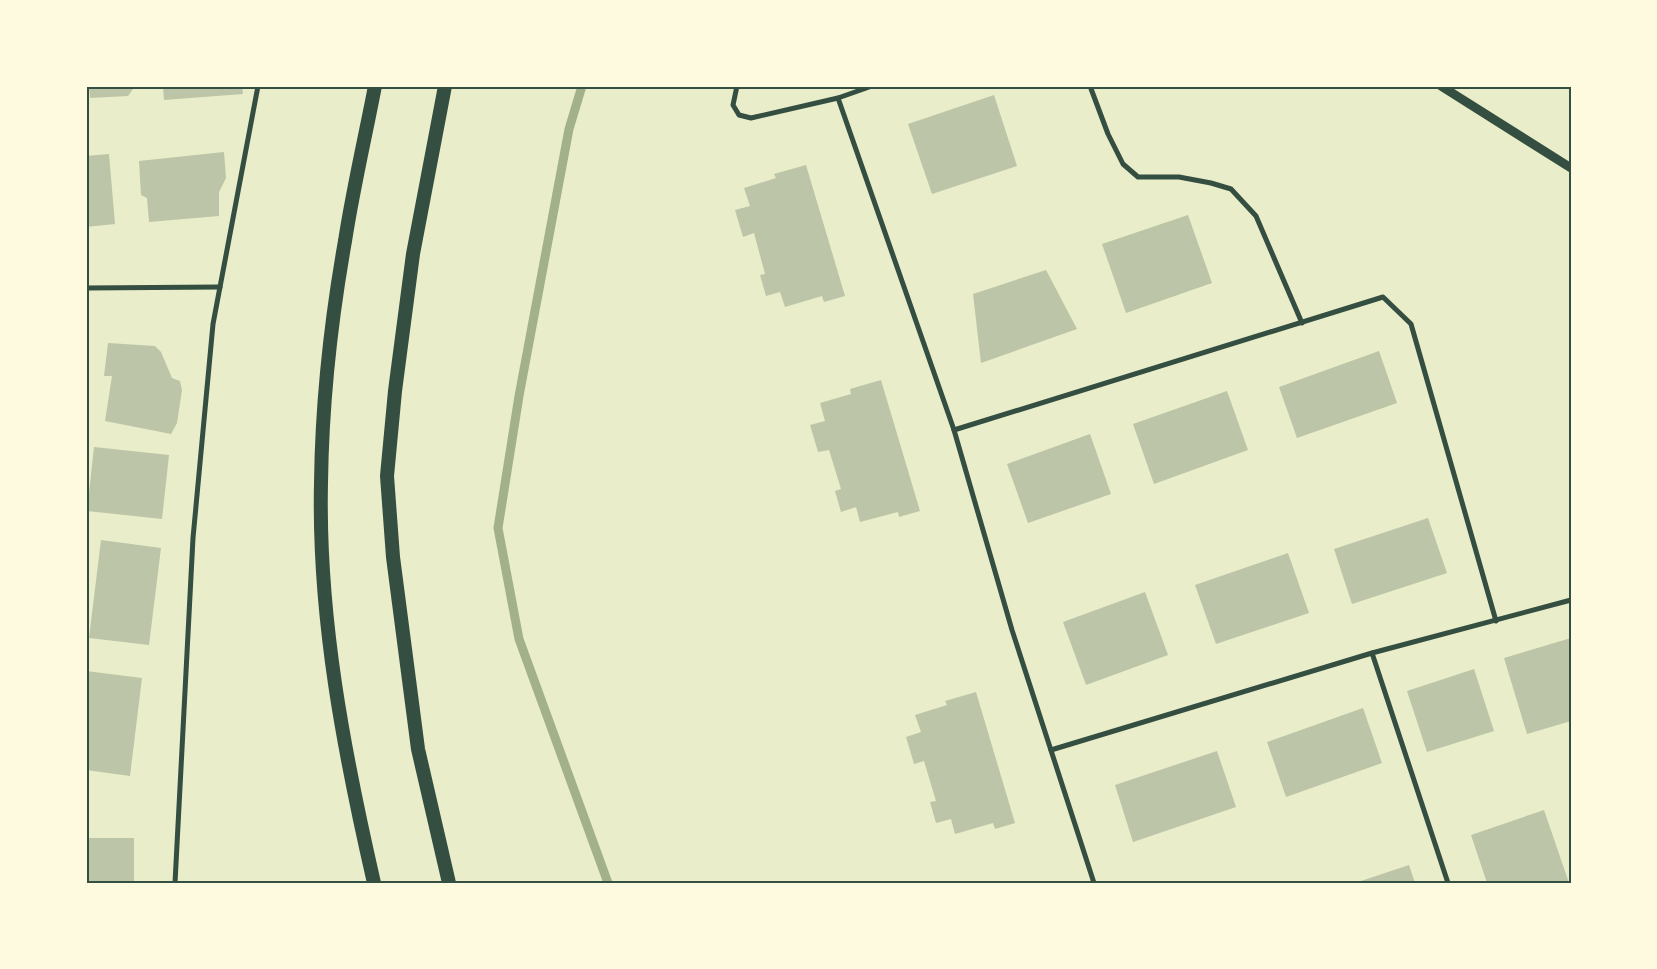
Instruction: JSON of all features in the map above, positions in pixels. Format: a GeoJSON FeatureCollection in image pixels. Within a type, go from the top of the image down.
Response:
{"type":"FeatureCollection","features":[{"type":"Feature","properties":{"kind":"highway"},"geometry":{"type":"LineString","coordinates":[[374,883],[348,758],[330,646],[322,560],[321,483],[326,383],[344,241],[375,86]]}},
{"type":"Feature","properties":{"kind":"highway"},"geometry":{"type":"LineString","coordinates":[[445,86],[413,254],[394,391],[387,476],[393,557],[418,749],[449,883]]}},
{"type":"Feature","properties":{"kind":"street"},"geometry":{"type":"LineString","coordinates":[[176,883],[193,538],[213,324],[258,86]]}},
{"type":"Feature","properties":{"kind":"street"},"geometry":{"type":"LineString","coordinates":[[737,86],[733,105],[739,115],[750,118],[838,98],[872,86]]}},
{"type":"Feature","properties":{"kind":"street"},"geometry":{"type":"LineString","coordinates":[[1090,86],[1108,134],[1123,164],[1138,177],[1179,177],[1211,183],[1230,190],[1256,216],[1302,323]]}},
{"type":"Feature","properties":{"kind":"street"},"geometry":{"type":"LineString","coordinates":[[1440,86],[1571,168]]}},
{"type":"Feature","properties":{"kind":"street"},"geometry":{"type":"LineString","coordinates":[[838,98],[954,430],[1012,630],[1094,883]]}},
{"type":"Feature","properties":{"kind":"street"},"geometry":{"type":"LineString","coordinates":[[86,288],[220,286]]}},
{"type":"Feature","properties":{"kind":"street"},"geometry":{"type":"LineString","coordinates":[[954,430],[1383,298],[1411,324],[1496,620]]}},
{"type":"Feature","properties":{"kind":"street"},"geometry":{"type":"LineString","coordinates":[[1051,750],[1372,653],[1571,600]]}},
{"type":"Feature","properties":{"kind":"street"},"geometry":{"type":"LineString","coordinates":[[1372,653],[1448,883]]}},
{"type":"Feature","properties":{"kind":"building"},"geometry":{"type":"Polygon","coordinates":[[[89,86],[132,86],[133,89],[128,96],[90,98],[89,86]]]}},
{"type":"Feature","properties":{"kind":"building"},"geometry":{"type":"Polygon","coordinates":[[[163,86],[242,86],[243,94],[164,100],[163,86]]]}},
{"type":"Feature","properties":{"kind":"building"},"geometry":{"type":"Polygon","coordinates":[[[994,95],[1017,166],[932,194],[908,124],[994,95]]]}},
{"type":"Feature","properties":{"kind":"building"},"geometry":{"type":"Polygon","coordinates":[[[224,152],[226,178],[219,192],[219,216],[149,222],[147,198],[141,195],[139,161],[224,152]]]}},
{"type":"Feature","properties":{"kind":"building"},"geometry":{"type":"Polygon","coordinates":[[[109,154],[115,224],[86,227],[86,156],[109,154]]]}},
{"type":"Feature","properties":{"kind":"building"},"geometry":{"type":"Polygon","coordinates":[[[806,165],[845,296],[824,302],[822,296],[785,307],[780,292],[766,296],[760,275],[765,274],[754,233],[743,237],[735,210],[750,206],[744,188],[776,178],[774,174],[806,165]]]}},
{"type":"Feature","properties":{"kind":"building"},"geometry":{"type":"Polygon","coordinates":[[[1188,215],[1212,283],[1126,313],[1102,244],[1188,215]]]}},
{"type":"Feature","properties":{"kind":"building"},"geometry":{"type":"Polygon","coordinates":[[[1046,270],[1077,329],[981,363],[973,294],[1046,270]]]}},
{"type":"Feature","properties":{"kind":"building"},"geometry":{"type":"Polygon","coordinates":[[[108,343],[155,346],[161,352],[172,378],[180,381],[182,390],[177,423],[171,434],[105,421],[112,376],[104,376],[108,343]]]}},
{"type":"Feature","properties":{"kind":"building"},"geometry":{"type":"Polygon","coordinates":[[[1379,351],[1397,403],[1297,438],[1279,387],[1379,351]]]}},
{"type":"Feature","properties":{"kind":"building"},"geometry":{"type":"Polygon","coordinates":[[[881,380],[920,511],[899,517],[898,512],[860,522],[856,507],[841,512],[835,491],[841,489],[829,450],[818,452],[810,425],[825,421],[820,403],[851,394],[850,389],[881,380]]]}},
{"type":"Feature","properties":{"kind":"building"},"geometry":{"type":"Polygon","coordinates":[[[1227,391],[1248,450],[1154,484],[1133,424],[1227,391]]]}},
{"type":"Feature","properties":{"kind":"building"},"geometry":{"type":"Polygon","coordinates":[[[1090,434],[1111,494],[1028,523],[1007,464],[1090,434]]]}},
{"type":"Feature","properties":{"kind":"building"},"geometry":{"type":"Polygon","coordinates":[[[94,447],[169,455],[162,519],[87,511],[94,447]]]}},
{"type":"Feature","properties":{"kind":"building"},"geometry":{"type":"Polygon","coordinates":[[[1428,518],[1447,573],[1352,604],[1334,549],[1428,518]]]}},
{"type":"Feature","properties":{"kind":"building"},"geometry":{"type":"Polygon","coordinates":[[[101,540],[161,548],[149,645],[89,638],[101,540]]]}},
{"type":"Feature","properties":{"kind":"building"},"geometry":{"type":"Polygon","coordinates":[[[1288,553],[1309,613],[1216,644],[1195,585],[1288,553]]]}},
{"type":"Feature","properties":{"kind":"building"},"geometry":{"type":"Polygon","coordinates":[[[1145,592],[1168,655],[1086,685],[1063,622],[1145,592]]]}},
{"type":"Feature","properties":{"kind":"building"},"geometry":{"type":"Polygon","coordinates":[[[1571,638],[1571,721],[1527,734],[1504,658],[1571,638]]]}},
{"type":"Feature","properties":{"kind":"building"},"geometry":{"type":"Polygon","coordinates":[[[1474,669],[1494,731],[1427,752],[1407,691],[1474,669]]]}},
{"type":"Feature","properties":{"kind":"building"},"geometry":{"type":"Polygon","coordinates":[[[86,671],[142,678],[130,776],[86,770],[86,671]]]}},
{"type":"Feature","properties":{"kind":"building"},"geometry":{"type":"Polygon","coordinates":[[[976,692],[1015,823],[995,829],[993,823],[955,834],[951,819],[936,823],[930,802],[936,801],[924,761],[914,764],[906,737],[921,732],[915,715],[947,705],[945,701],[976,692]]]}},
{"type":"Feature","properties":{"kind":"building"},"geometry":{"type":"Polygon","coordinates":[[[1363,708],[1382,763],[1286,797],[1267,742],[1363,708]]]}},
{"type":"Feature","properties":{"kind":"building"},"geometry":{"type":"Polygon","coordinates":[[[1217,751],[1236,807],[1133,842],[1115,785],[1217,751]]]}},
{"type":"Feature","properties":{"kind":"building"},"geometry":{"type":"Polygon","coordinates":[[[1544,810],[1569,883],[1487,883],[1471,835],[1544,810]]]}},
{"type":"Feature","properties":{"kind":"building"},"geometry":{"type":"Polygon","coordinates":[[[86,838],[134,838],[134,883],[86,883],[86,838]]]}},
{"type":"Feature","properties":{"kind":"building"},"geometry":{"type":"Polygon","coordinates":[[[1409,865],[1415,883],[1358,883],[1358,882],[1409,865]]]}},
{"type":"Feature","properties":{"kind":"waterway"},"geometry":{"type":"LineString","coordinates":[[582,86],[569,129],[519,396],[498,528],[519,639],[608,883]]}}]}
